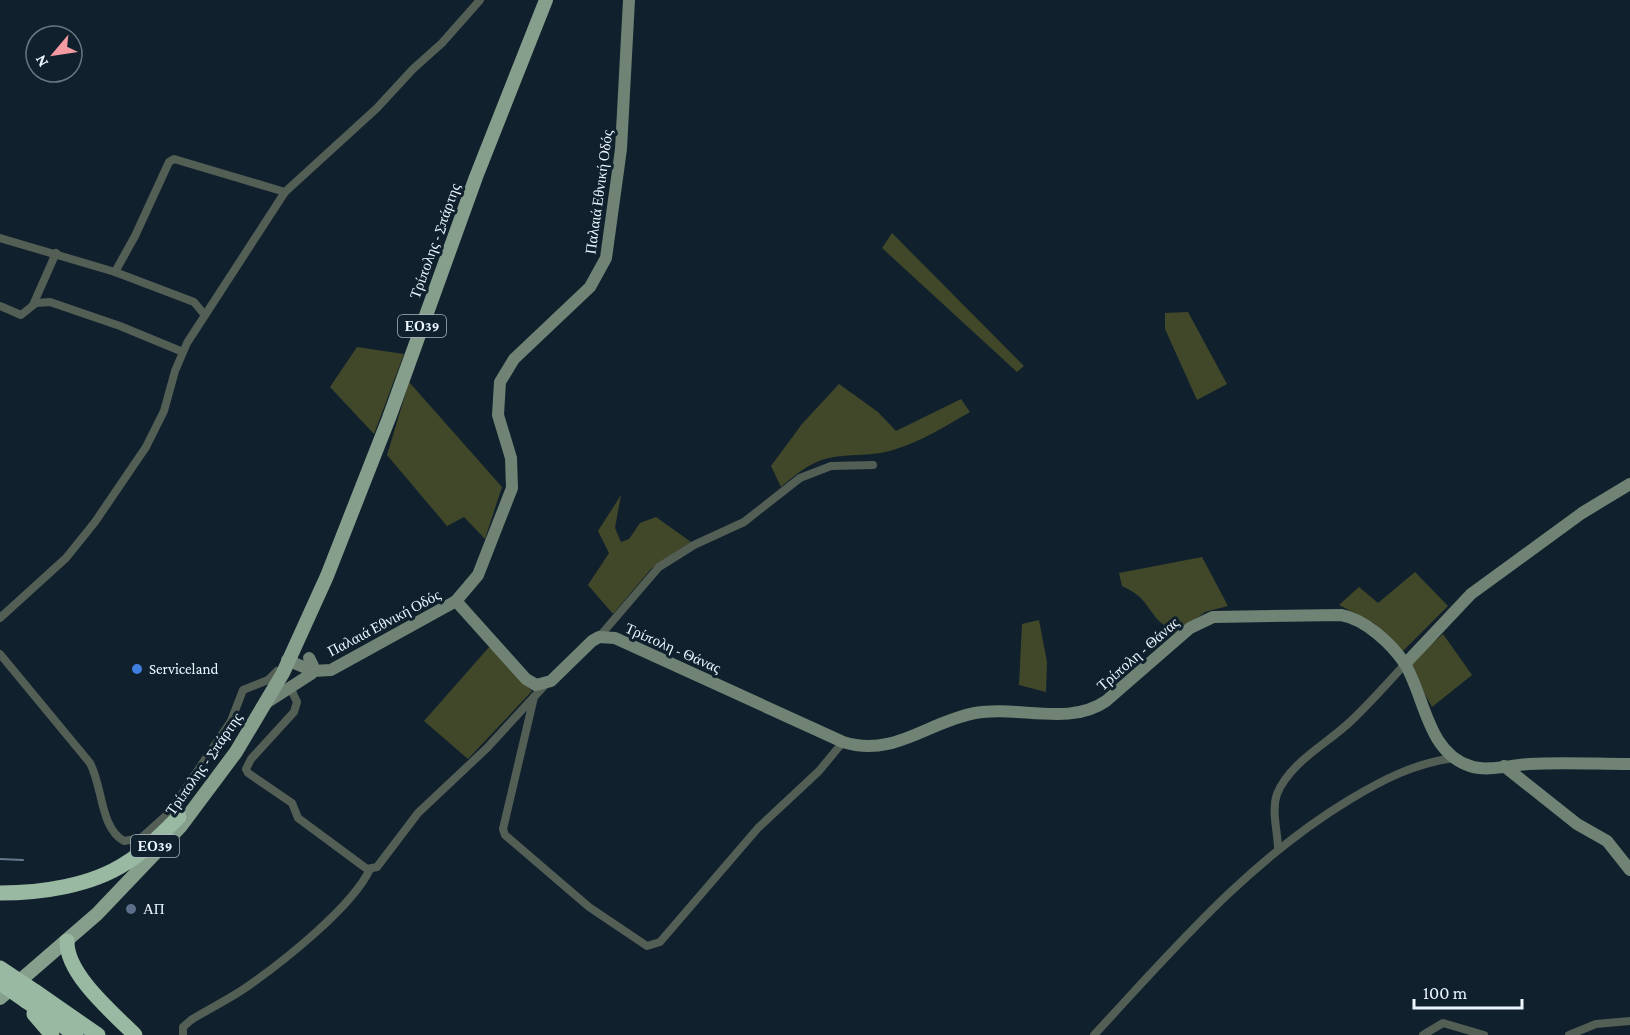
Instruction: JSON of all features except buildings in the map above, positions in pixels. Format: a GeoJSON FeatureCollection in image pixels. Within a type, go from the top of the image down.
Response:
{"type":"FeatureCollection","features":[{"type":"Feature","properties":{"kind":"highway"},"geometry":{"type":"LineString","coordinates":[[0,893],[70,885],[100,877],[139,855],[179,817]]}},
{"type":"Feature","properties":{"kind":"highway"},"geometry":{"type":"LineString","coordinates":[[67,941],[69,958],[79,974],[135,1035]]}},
{"type":"Feature","properties":{"kind":"highway"},"geometry":{"type":"LineString","coordinates":[[0,968],[28,999],[76,1035]]}},
{"type":"Feature","properties":{"kind":"highway"},"geometry":{"type":"LineString","coordinates":[[2,989],[28,999],[98,1035]]}},
{"type":"Feature","properties":{"kind":"highway"},"geometry":{"type":"LineString","coordinates":[[28,999],[52,1035]]}},
{"type":"Feature","properties":{"kind":"main road","name":"Τρίπολης - Σπάρτης"},"geometry":{"type":"LineString","coordinates":[[2,989],[90,910],[153,848],[211,776],[283,673],[285,660],[327,576],[389,417],[476,177],[546,0]]}},
{"type":"Feature","properties":{"kind":"main road","name":"Παλαιά Εθνική Οδός"},"geometry":{"type":"LineString","coordinates":[[264,701],[307,678],[313,671],[325,672],[456,601],[478,575],[512,488],[511,458],[498,415],[500,382],[514,359],[590,287],[606,258],[621,149],[628,0]]}},
{"type":"Feature","properties":{"kind":"main road"},"geometry":{"type":"LineString","coordinates":[[1405,664],[1471,594],[1582,513],[1630,484]]}},
{"type":"Feature","properties":{"kind":"main road"},"geometry":{"type":"LineString","coordinates":[[456,601],[526,679],[536,685],[545,685],[599,637]]}},
{"type":"Feature","properties":{"kind":"main road","name":"Τρίπολη - Θάνας"},"geometry":{"type":"LineString","coordinates":[[599,637],[615,638],[630,644],[843,742],[870,748],[887,745],[975,713],[1069,714],[1090,711],[1106,701],[1190,628],[1222,615],[1347,616],[1380,637],[1405,664],[1432,728],[1454,758]]}},
{"type":"Feature","properties":{"kind":"main road"},"geometry":{"type":"LineString","coordinates":[[309,658],[313,671]]}},
{"type":"Feature","properties":{"kind":"main road"},"geometry":{"type":"LineString","coordinates":[[285,660],[309,658],[329,663],[345,661]]}},
{"type":"Feature","properties":{"kind":"main road"},"geometry":{"type":"LineString","coordinates":[[285,660],[313,671]]}},
{"type":"Feature","properties":{"kind":"main road","name":"Τρίπολης - Σπάρτης"},"geometry":{"type":"LineString","coordinates":[[2,989],[67,941],[121,891],[180,827],[229,762],[264,701]]}},
{"type":"Feature","properties":{"kind":"main road"},"geometry":{"type":"LineString","coordinates":[[1454,758],[1471,767],[1630,764]]}},
{"type":"Feature","properties":{"kind":"main road"},"geometry":{"type":"LineString","coordinates":[[1504,766],[1568,817],[1606,841],[1630,870]]}},
{"type":"Feature","properties":{"kind":"street"},"geometry":{"type":"LineString","coordinates":[[0,618],[66,558],[95,522],[156,429],[183,352],[204,314],[285,192],[377,108],[413,69],[442,43],[480,0]]}},
{"type":"Feature","properties":{"kind":"street"},"geometry":{"type":"LineString","coordinates":[[115,272],[135,236],[169,162],[174,159],[285,192]]}},
{"type":"Feature","properties":{"kind":"street"},"geometry":{"type":"LineString","coordinates":[[0,238],[115,272],[194,302],[204,314]]}},
{"type":"Feature","properties":{"kind":"street"},"geometry":{"type":"LineString","coordinates":[[33,306],[56,253]]}},
{"type":"Feature","properties":{"kind":"street"},"geometry":{"type":"LineString","coordinates":[[0,306],[21,315],[45,301],[62,304],[183,352]]}},
{"type":"Feature","properties":{"kind":"street"},"geometry":{"type":"LineString","coordinates":[[599,637],[659,567],[694,545],[744,522],[800,478],[831,466],[873,465]]}},
{"type":"Feature","properties":{"kind":"street"},"geometry":{"type":"LineString","coordinates":[[0,654],[90,763],[98,776],[107,823],[111,831],[124,841],[141,838],[169,813],[231,721],[243,690],[268,680],[285,660]]}},
{"type":"Feature","properties":{"kind":"street"},"geometry":{"type":"LineString","coordinates":[[1278,849],[1275,804],[1277,793],[1288,777],[1316,748],[1351,722],[1405,664]]}},
{"type":"Feature","properties":{"kind":"street"},"geometry":{"type":"LineString","coordinates":[[290,687],[297,702],[294,712],[251,759],[247,765],[248,773],[292,802],[298,818],[345,851],[360,866],[370,869],[376,867],[418,813],[487,748],[545,685]]}},
{"type":"Feature","properties":{"kind":"street"},"geometry":{"type":"LineString","coordinates":[[253,686],[264,701]]}},
{"type":"Feature","properties":{"kind":"street"},"geometry":{"type":"LineString","coordinates":[[534,697],[503,829],[505,835],[589,907],[647,946],[660,942],[758,828],[819,771],[843,742]]}},
{"type":"Feature","properties":{"kind":"street"},"geometry":{"type":"LineString","coordinates":[[1094,1035],[1202,918],[1299,832],[1368,789],[1422,764],[1454,758]]}},
{"type":"Feature","properties":{"kind":"street"},"geometry":{"type":"LineString","coordinates":[[183,1035],[183,1027],[190,1020],[250,985],[336,913],[360,887],[370,869]]}},
{"type":"Feature","properties":{"kind":"street"},"geometry":{"type":"LineString","coordinates":[[1569,1035],[1587,1026],[1630,1021]]}},
{"type":"Feature","properties":{"kind":"street"},"geometry":{"type":"LineString","coordinates":[[1423,1035],[1443,1023],[1484,1035]]}},
{"type":"Feature","properties":{"kind":"green space"},"geometry":{"type":"Polygon","coordinates":[[[892,233],[1024,366],[1017,372],[882,248],[892,233]]]}},
{"type":"Feature","properties":{"kind":"green space"},"geometry":{"type":"Polygon","coordinates":[[[1188,312],[1227,384],[1197,400],[1165,329],[1165,313],[1188,312]]]}},
{"type":"Feature","properties":{"kind":"green space"},"geometry":{"type":"Polygon","coordinates":[[[357,347],[404,354],[374,434],[330,387],[357,347]]]}},
{"type":"Feature","properties":{"kind":"green space"},"geometry":{"type":"Polygon","coordinates":[[[409,382],[502,487],[485,539],[464,517],[447,526],[387,455],[409,382]]]}},
{"type":"Feature","properties":{"kind":"green space"},"geometry":{"type":"Polygon","coordinates":[[[839,384],[878,412],[896,431],[961,399],[970,412],[906,446],[886,452],[819,461],[804,469],[781,487],[771,466],[802,424],[839,384]]]}},
{"type":"Feature","properties":{"kind":"green space"},"geometry":{"type":"Polygon","coordinates":[[[621,495],[615,528],[621,542],[629,539],[640,523],[656,517],[691,542],[651,569],[613,614],[588,585],[609,553],[598,531],[621,495]]]}},
{"type":"Feature","properties":{"kind":"green space"},"geometry":{"type":"Polygon","coordinates":[[[1202,557],[1228,606],[1205,612],[1176,635],[1159,621],[1139,597],[1122,586],[1119,573],[1202,557]]]}},
{"type":"Feature","properties":{"kind":"green space"},"geometry":{"type":"Polygon","coordinates":[[[1415,572],[1448,606],[1400,654],[1374,623],[1339,605],[1359,587],[1378,603],[1415,572]]]}},
{"type":"Feature","properties":{"kind":"green space"},"geometry":{"type":"Polygon","coordinates":[[[1039,620],[1047,662],[1046,692],[1019,685],[1022,624],[1039,620]]]}},
{"type":"Feature","properties":{"kind":"green space"},"geometry":{"type":"Polygon","coordinates":[[[1443,634],[1472,675],[1432,707],[1408,664],[1443,634]]]}},
{"type":"Feature","properties":{"kind":"green space"},"geometry":{"type":"Polygon","coordinates":[[[490,646],[532,691],[468,759],[424,721],[490,646]]]}},
{"type":"Feature","properties":{"kind":"waterway"},"geometry":{"type":"LineString","coordinates":[[0,859],[23,860]]}},
{"type":"Feature","properties":{"kind":"place","name":"Serviceland"},"geometry":{"type":"Point","coordinates":[137,669]}},
{"type":"Feature","properties":{"kind":"place","name":"ΑΠ"},"geometry":{"type":"Point","coordinates":[131,909]}}]}
